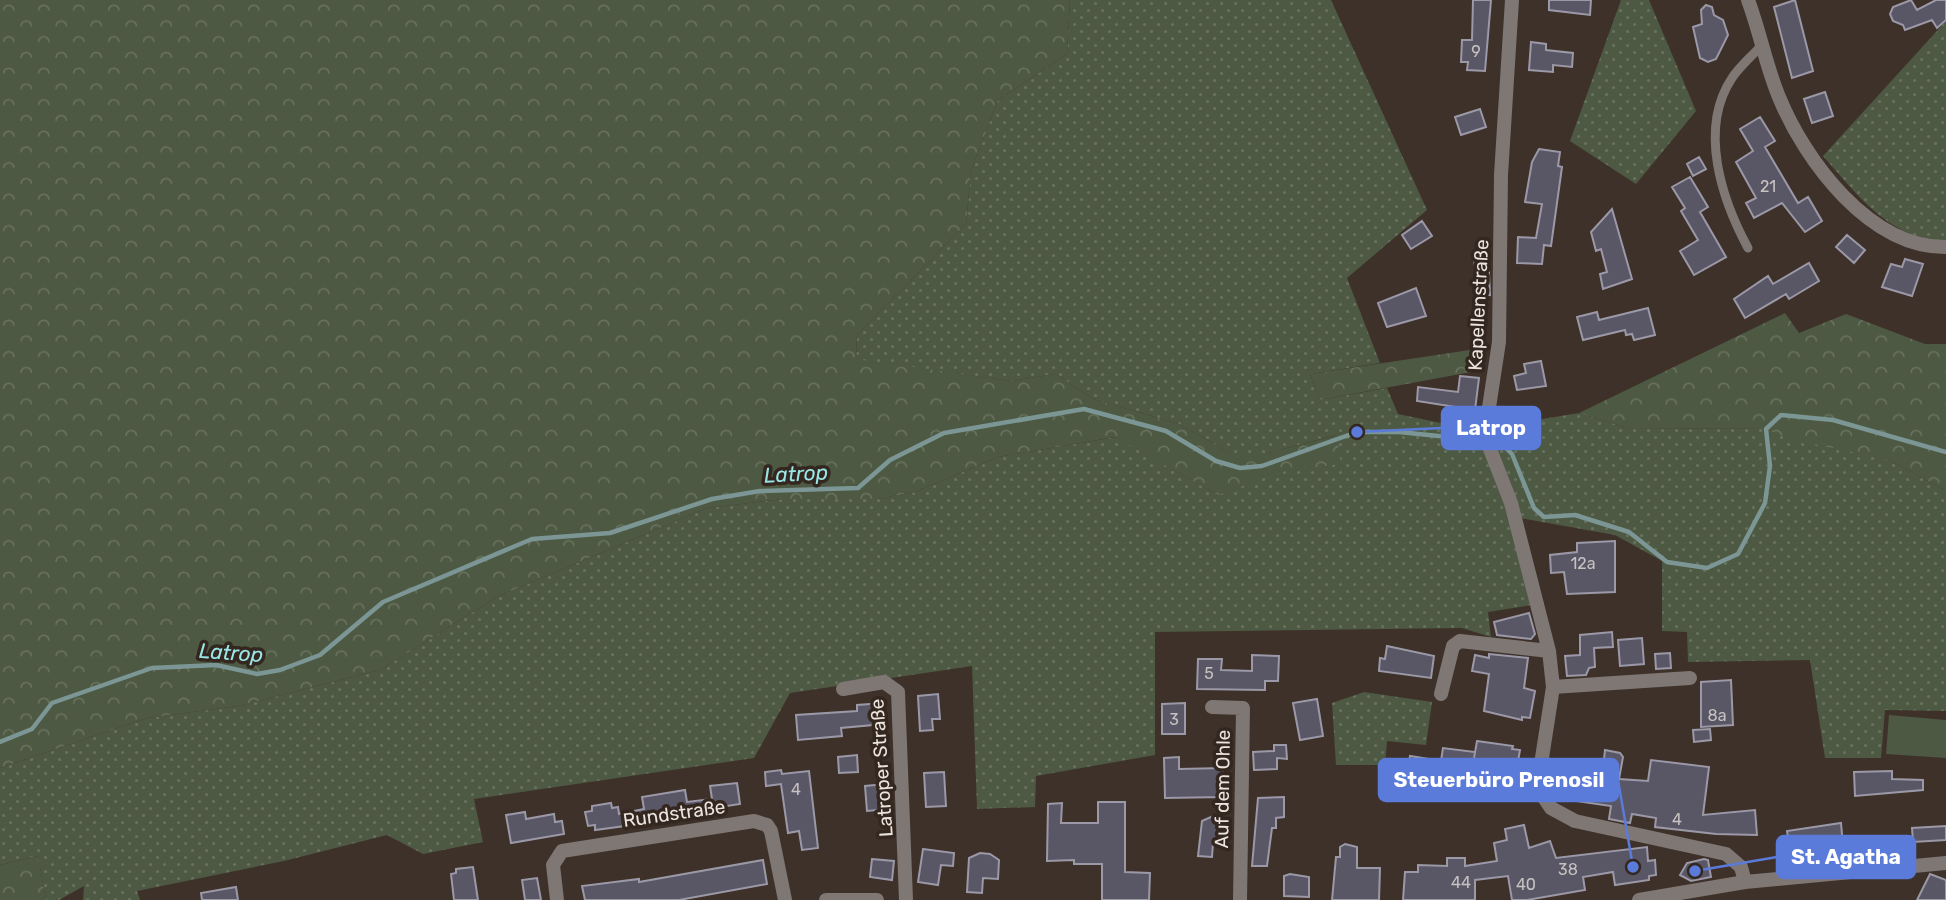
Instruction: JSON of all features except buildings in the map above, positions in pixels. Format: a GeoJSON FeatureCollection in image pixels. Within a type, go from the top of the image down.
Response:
{"type":"FeatureCollection","features":[{"type":"Feature","properties":{"kind":"street","name":"Kapellenstraße"},"geometry":{"type":"LineString","coordinates":[[1512,0],[1501,175],[1499,342],[1488,424],[1488,444],[1511,503],[1549,651],[1553,687],[1539,777],[1541,793],[1551,808],[1575,821],[1726,854],[1741,867],[1745,882]]}},
{"type":"Feature","properties":{"kind":"street"},"geometry":{"type":"LineString","coordinates":[[1751,2],[1761,46],[1797,137],[1815,163],[1847,198],[1891,234],[1911,242],[1946,247]]}},
{"type":"Feature","properties":{"kind":"street"},"geometry":{"type":"LineString","coordinates":[[1441,694],[1453,646],[1460,641],[1549,651]]}},
{"type":"Feature","properties":{"kind":"street"},"geometry":{"type":"LineString","coordinates":[[1553,687],[1690,678]]}},
{"type":"Feature","properties":{"kind":"street","name":"Latroper Straße"},"geometry":{"type":"LineString","coordinates":[[843,689],[884,682],[898,692],[906,900]]}},
{"type":"Feature","properties":{"kind":"street","name":"Auf dem Ohle"},"geometry":{"type":"LineString","coordinates":[[1212,707],[1242,708],[1240,900]]}},
{"type":"Feature","properties":{"kind":"street","name":"Rundstraße"},"geometry":{"type":"LineString","coordinates":[[557,900],[553,865],[562,851],[754,821],[766,825],[771,831],[785,900]]}},
{"type":"Feature","properties":{"kind":"street"},"geometry":{"type":"LineString","coordinates":[[1639,900],[1745,882],[1946,863]]}},
{"type":"Feature","properties":{"kind":"street"},"geometry":{"type":"LineString","coordinates":[[826,900],[877,900]]}},
{"type":"Feature","properties":{"kind":"lane"},"geometry":{"type":"LineString","coordinates":[[1748,248],[1725,197],[1717,160],[1717,122],[1723,97],[1732,78],[1761,46]]}},
{"type":"Feature","properties":{"kind":"green space"},"geometry":{"type":"Polygon","coordinates":[[[0,0],[1070,0],[1067,54],[998,100],[971,171],[966,224],[857,335],[856,359],[1012,381],[1056,374],[1093,399],[1179,424],[1230,453],[1268,453],[1337,435],[1341,464],[1280,472],[1218,495],[1115,437],[998,457],[915,492],[877,499],[783,499],[707,508],[497,597],[380,670],[238,706],[147,718],[0,768],[0,0]]]}},
{"type":"Feature","properties":{"kind":"green space"},"geometry":{"type":"Polygon","coordinates":[[[1070,0],[1331,0],[1427,210],[1347,278],[1380,363],[1310,374],[1320,400],[1387,388],[1398,414],[1474,430],[1579,413],[1628,428],[1766,429],[1890,460],[1946,491],[1946,711],[1885,710],[1881,758],[1825,758],[1810,660],[1688,662],[1687,632],[1662,631],[1662,561],[1615,535],[1508,516],[1532,605],[1488,612],[1491,637],[1462,628],[1155,632],[1155,755],[1036,776],[1035,807],[977,809],[972,666],[790,693],[754,758],[474,799],[483,842],[423,854],[387,835],[284,861],[137,891],[140,900],[83,900],[84,886],[59,900],[46,900],[38,856],[0,865],[0,768],[147,718],[238,706],[380,670],[497,597],[707,508],[783,499],[877,499],[915,492],[998,457],[1116,437],[1218,495],[1336,435],[1268,453],[1230,453],[1179,424],[1093,399],[1056,374],[1012,381],[856,360],[857,335],[966,224],[971,171],[998,100],[1067,54],[1070,0]]]}},
{"type":"Feature","properties":{"kind":"green space"},"geometry":{"type":"Polygon","coordinates":[[[1621,0],[1649,0],[1696,111],[1636,184],[1570,141],[1621,0]]]}},
{"type":"Feature","properties":{"kind":"green space"},"geometry":{"type":"Polygon","coordinates":[[[1946,21],[1946,240],[1908,233],[1892,224],[1876,213],[1823,156],[1946,21]]]}},
{"type":"Feature","properties":{"kind":"green space"},"geometry":{"type":"Polygon","coordinates":[[[1785,313],[1799,333],[1846,314],[1925,344],[1946,344],[1946,491],[1890,460],[1790,439],[1766,429],[1628,428],[1579,413],[1785,313]]]}},
{"type":"Feature","properties":{"kind":"green space"},"geometry":{"type":"Polygon","coordinates":[[[1483,348],[1482,370],[1320,400],[1310,374],[1483,348]]]}},
{"type":"Feature","properties":{"kind":"green space"},"geometry":{"type":"Polygon","coordinates":[[[1364,692],[1432,702],[1426,745],[1387,741],[1385,765],[1336,765],[1332,703],[1364,692]]]}},
{"type":"Feature","properties":{"kind":"green space"},"geometry":{"type":"Polygon","coordinates":[[[1889,715],[1946,720],[1946,758],[1886,754],[1889,715]]]}},
{"type":"Feature","properties":{"kind":"green space"},"geometry":{"type":"Polygon","coordinates":[[[38,856],[46,900],[0,900],[0,865],[38,856]]]}},
{"type":"Feature","properties":{"kind":"waterway","name":"Latrop"},"geometry":{"type":"LineString","coordinates":[[0,742],[32,729],[52,703],[152,668],[216,665],[257,674],[280,670],[320,655],[383,602],[532,539],[610,533],[712,499],[760,491],[858,488],[890,460],[944,433],[1084,409],[1166,431],[1216,461],[1240,468],[1262,466],[1357,432],[1399,432],[1478,440],[1495,437],[1512,454],[1534,508],[1544,517],[1575,515],[1629,532],[1667,562],[1707,568],[1738,554],[1765,503],[1770,466],[1766,429],[1781,415],[1833,420],[1946,452]]}},
{"type":"Feature","properties":{"kind":"place","name":"Latrop"},"geometry":{"type":"Point","coordinates":[1357,432]}},
{"type":"Feature","properties":{"kind":"place","name":"Steuerbüro Prenosil"},"geometry":{"type":"Point","coordinates":[1633,867]}},
{"type":"Feature","properties":{"kind":"place","name":"St. Agatha"},"geometry":{"type":"Point","coordinates":[1695,871]}}]}
